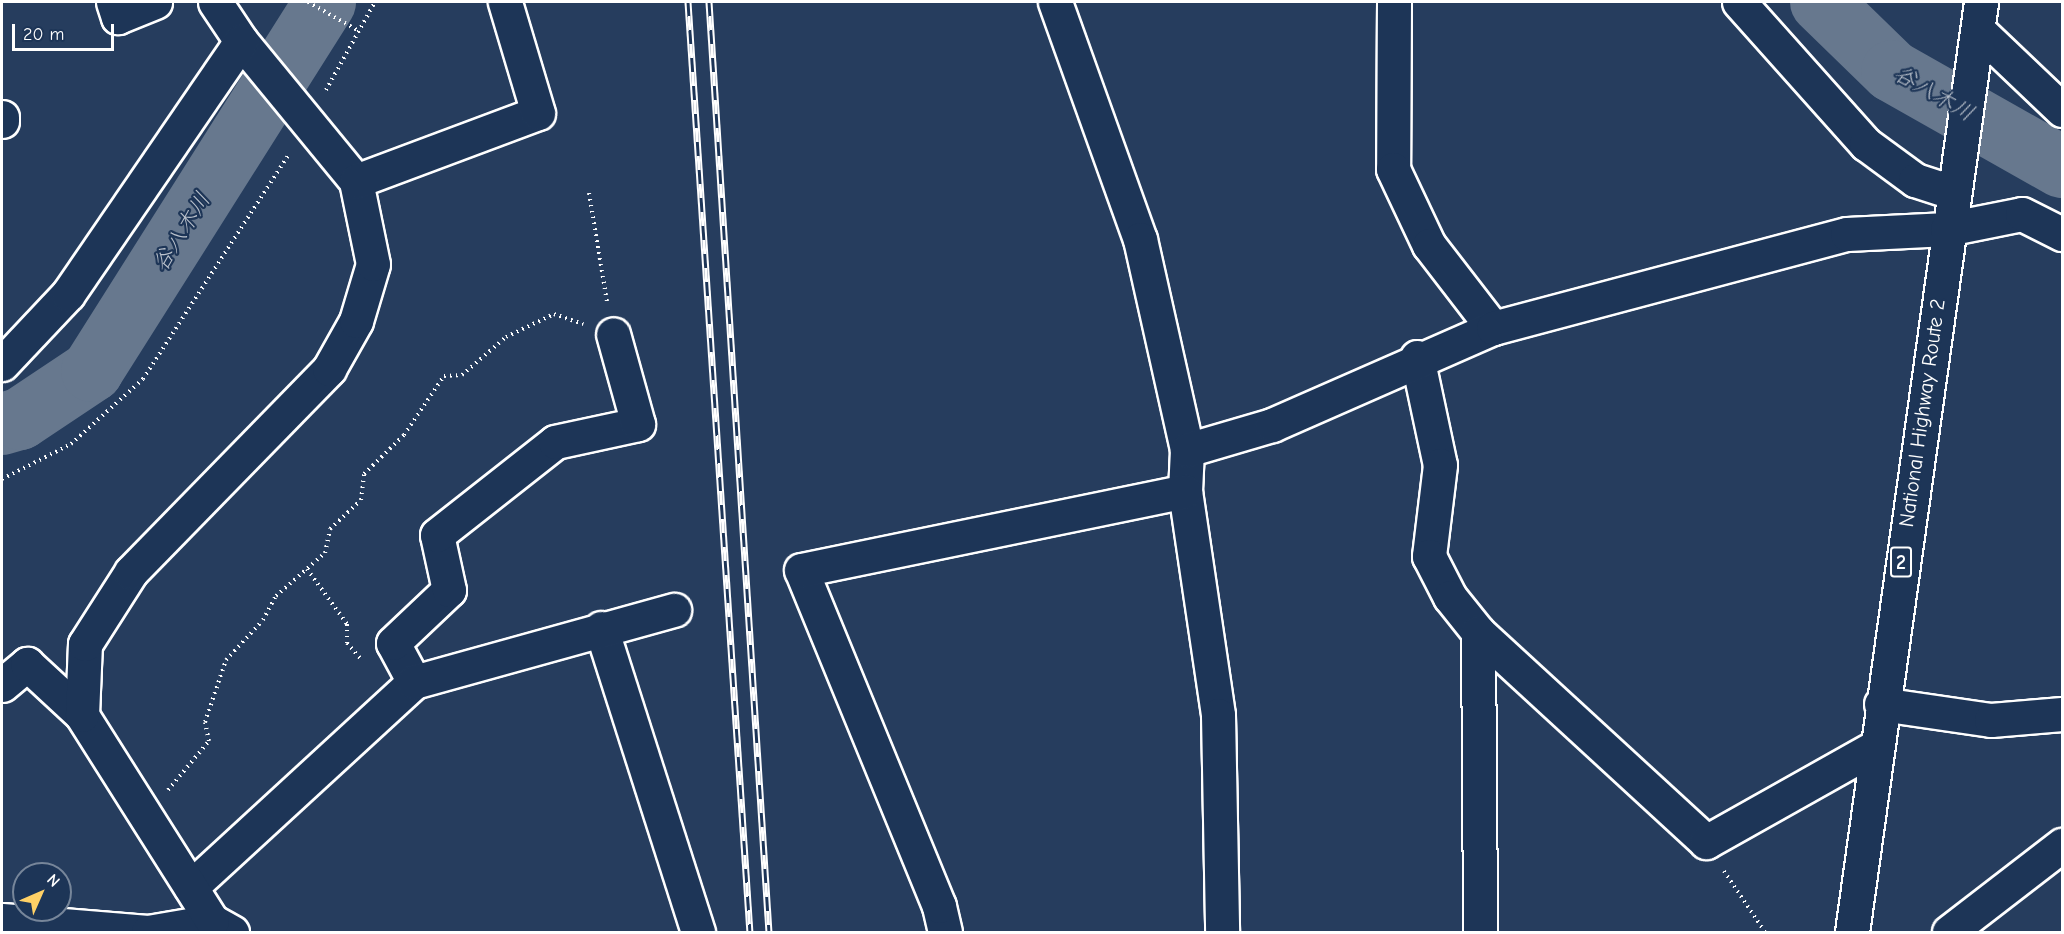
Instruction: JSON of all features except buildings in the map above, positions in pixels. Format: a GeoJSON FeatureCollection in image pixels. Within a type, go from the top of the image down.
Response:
{"type":"FeatureCollection","features":[{"type":"Feature","properties":{"kind":"main road"},"geometry":{"type":"LineString","coordinates":[[113,2],[118,17],[155,2]]}},
{"type":"Feature","properties":{"kind":"main road"},"geometry":{"type":"LineString","coordinates":[[82,715],[85,644],[131,572],[329,369],[356,321],[373,264],[356,181],[241,41],[215,2]]}},
{"type":"Feature","properties":{"kind":"main road"},"geometry":{"type":"LineString","coordinates":[[356,181],[538,113],[505,2]]}},
{"type":"Feature","properties":{"kind":"main road"},"geometry":{"type":"LineString","coordinates":[[1055,2],[1140,239],[1187,450],[1185,491],[1218,715],[1222,933]]}},
{"type":"Feature","properties":{"kind":"main road"},"geometry":{"type":"LineString","coordinates":[[1394,2],[1394,169],[1429,244],[1493,328]]}},
{"type":"Feature","properties":{"kind":"main road"},"geometry":{"type":"LineString","coordinates":[[1739,2],[1866,144],[1915,180],[1952,192]]}},
{"type":"Feature","properties":{"kind":"main road"},"geometry":{"type":"LineString","coordinates":[[1980,16],[2062,110]]}},
{"type":"Feature","properties":{"kind":"main road","name":"National Highway Route 2"},"geometry":{"type":"LineString","coordinates":[[1852,933],[1875,747],[1952,192],[1980,16]]}},
{"type":"Feature","properties":{"kind":"main road"},"geometry":{"type":"LineString","coordinates":[[2,364],[68,294],[241,41]]}},
{"type":"Feature","properties":{"kind":"main road"},"geometry":{"type":"LineString","coordinates":[[1187,450],[1272,425],[1417,357],[1493,328],[1846,234],[1947,229],[2022,214],[2062,234]]}},
{"type":"Feature","properties":{"kind":"main road"},"geometry":{"type":"LineString","coordinates":[[405,690],[393,643],[449,590],[437,535],[555,442],[638,424],[613,334]]}},
{"type":"Feature","properties":{"kind":"main road"},"geometry":{"type":"LineString","coordinates":[[1417,357],[1440,465],[1429,556],[1450,597],[1478,632],[1706,842],[1875,747]]}},
{"type":"Feature","properties":{"kind":"main road"},"geometry":{"type":"LineString","coordinates":[[945,933],[939,906],[801,570],[1185,491]]}},
{"type":"Feature","properties":{"kind":"main road"},"geometry":{"type":"LineString","coordinates":[[191,887],[405,690],[601,628],[674,610]]}},
{"type":"Feature","properties":{"kind":"main road"},"geometry":{"type":"LineString","coordinates":[[601,628],[698,933]]}},
{"type":"Feature","properties":{"kind":"main road"},"geometry":{"type":"LineString","coordinates":[[1478,632],[1480,933]]}},
{"type":"Feature","properties":{"kind":"main road"},"geometry":{"type":"LineString","coordinates":[[2,685],[27,664],[82,715],[191,887],[222,927]]}},
{"type":"Feature","properties":{"kind":"main road"},"geometry":{"type":"LineString","coordinates":[[1881,704],[1991,720],[2062,714]]}},
{"type":"Feature","properties":{"kind":"main road"},"geometry":{"type":"LineString","coordinates":[[1949,933],[2062,844]]}},
{"type":"Feature","properties":{"kind":"main road"},"geometry":{"type":"LineString","coordinates":[[2,920],[148,932],[222,927]]}},
{"type":"Feature","properties":{"kind":"path"},"geometry":{"type":"LineString","coordinates":[[308,2],[357,30]]}},
{"type":"Feature","properties":{"kind":"path"},"geometry":{"type":"LineString","coordinates":[[2,479],[71,444],[143,379],[310,123],[357,30],[375,2]]}},
{"type":"Feature","properties":{"kind":"path"},"geometry":{"type":"LineString","coordinates":[[146,816],[209,741],[205,722],[226,660],[263,620],[276,596],[325,554],[330,529],[361,500],[364,474],[404,435],[444,376],[462,375],[507,337],[554,314],[613,334],[588,193]]}},
{"type":"Feature","properties":{"kind":"path"},"geometry":{"type":"LineString","coordinates":[[307,569],[347,624],[347,643],[405,690]]}},
{"type":"Feature","properties":{"kind":"path"},"geometry":{"type":"LineString","coordinates":[[1706,842],[1766,933]]}},
{"type":"Feature","properties":{"kind":"waterway","name":"谷八木川"},"geometry":{"type":"LineString","coordinates":[[2,424],[20,419],[92,371],[325,2]]}},
{"type":"Feature","properties":{"kind":"waterway","name":"谷八木川"},"geometry":{"type":"LineString","coordinates":[[1821,2],[1892,71],[2062,167]]}},
{"type":"Feature","properties":{"kind":"railway"},"geometry":{"type":"LineString","coordinates":[[688,2],[750,932]]}},
{"type":"Feature","properties":{"kind":"railway"},"geometry":{"type":"LineString","coordinates":[[709,2],[769,932]]}}]}
